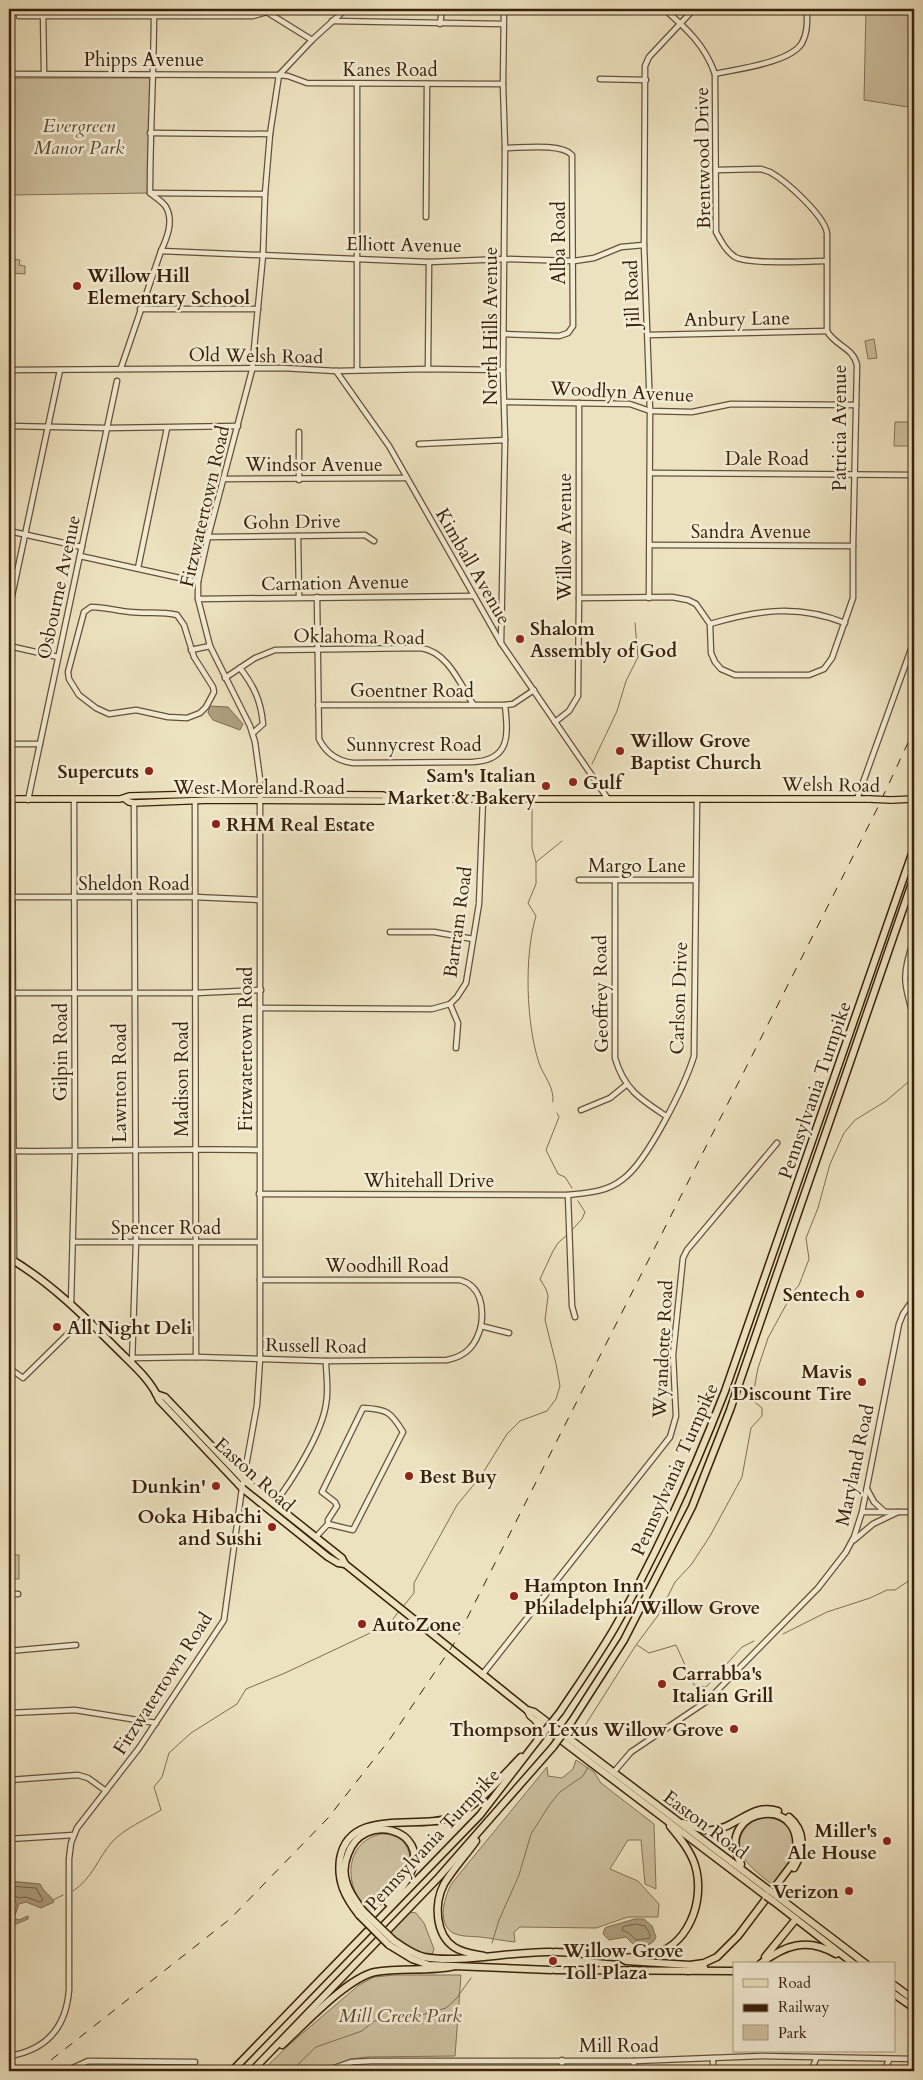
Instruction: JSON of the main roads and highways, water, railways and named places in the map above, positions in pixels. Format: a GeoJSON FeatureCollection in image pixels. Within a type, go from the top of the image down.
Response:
{"type":"FeatureCollection","features":[{"type":"Feature","properties":{"kind":"highway","name":"Pennsylvania Turnpike"},"geometry":{"type":"LineString","coordinates":[[232,2071],[480,1815],[560,1712],[613,1630],[654,1554],[691,1476],[725,1391],[914,848]]}},
{"type":"Feature","properties":{"kind":"highway","name":"Pennsylvania Turnpike"},"geometry":{"type":"LineString","coordinates":[[253,2071],[439,1877],[553,1747],[624,1640],[692,1507],[730,1410],[914,877]]}},
{"type":"Feature","properties":{"kind":"highway","name":"Easton Road"},"geometry":{"type":"LineString","coordinates":[[11,1259],[71,1304],[132,1361],[156,1394],[158,1400],[242,1488],[328,1557],[338,1563],[345,1564]]}},
{"type":"Feature","properties":{"kind":"highway","name":"Easton Road"},"geometry":{"type":"LineString","coordinates":[[156,1394],[165,1397],[244,1480],[342,1558],[345,1564],[403,1612],[527,1710],[534,1712],[665,1819],[863,1962]]}},
{"type":"Feature","properties":{"kind":"highway","name":"Easton Road"},"geometry":{"type":"LineString","coordinates":[[536,1721],[740,1868],[768,1894]]}},
{"type":"Feature","properties":{"kind":"highway"},"geometry":{"type":"LineString","coordinates":[[537,1741],[471,1806],[460,1813],[439,1820],[376,1824],[361,1829],[350,1839],[341,1855],[339,1876],[343,1892],[361,1913],[391,1942],[420,1962],[514,1969],[733,1971]]}},
{"type":"Feature","properties":{"kind":"highway"},"geometry":{"type":"LineString","coordinates":[[484,1956],[461,1951],[447,1940],[440,1924],[438,1905],[444,1884],[500,1808]]}},
{"type":"Feature","properties":{"kind":"highway"},"geometry":{"type":"LineString","coordinates":[[680,1824],[684,1822],[702,1830],[716,1830],[756,1810],[774,1810],[786,1815],[795,1823],[801,1833],[802,1846],[799,1860],[794,1868],[730,1951],[710,1965],[688,1971]]}},
{"type":"Feature","properties":{"kind":"highway"},"geometry":{"type":"LineString","coordinates":[[619,1957],[626,1961],[690,1965],[704,1962],[724,1952],[793,1863],[797,1849],[797,1838],[789,1822],[780,1816],[767,1813],[746,1820],[735,1839],[735,1851],[741,1864],[740,1868]]}},
{"type":"Feature","properties":{"kind":"highway"},"geometry":{"type":"LineString","coordinates":[[391,1942],[424,1957],[451,1958],[527,1951],[619,1957],[649,1956],[666,1949],[677,1941],[684,1932],[694,1914],[698,1894],[695,1865],[688,1848],[665,1819]]}},
{"type":"Feature","properties":{"kind":"highway"},"geometry":{"type":"LineString","coordinates":[[361,1913],[347,1886],[344,1866],[349,1850],[354,1842],[367,1832],[383,1829],[396,1832],[403,1836],[411,1846],[414,1866],[403,1886],[365,1933]]}},
{"type":"Feature","properties":{"kind":"highway","name":"Easton Road"},"geometry":{"type":"LineString","coordinates":[[775,1899],[796,1919],[850,1962]]}},
{"type":"Feature","properties":{"kind":"highway"},"geometry":{"type":"LineString","coordinates":[[760,1962],[796,1919]]}},
{"type":"Feature","properties":{"kind":"highway"},"geometry":{"type":"LineString","coordinates":[[761,1962],[783,1949],[811,1945],[828,1949],[850,1962]]}},
{"type":"Feature","properties":{"kind":"highway"},"geometry":{"type":"LineString","coordinates":[[253,2071],[336,1995],[358,1979],[387,1970],[438,1970],[455,1966]]}},
{"type":"Feature","properties":{"kind":"highway"},"geometry":{"type":"LineString","coordinates":[[896,1986],[914,2000]]}},
{"type":"Feature","properties":{"kind":"highway"},"geometry":{"type":"LineString","coordinates":[[896,1995],[914,2008]]}},
{"type":"Feature","properties":{"kind":"main road","name":"West Moreland Road"},"geometry":{"type":"LineString","coordinates":[[125,799],[129,796],[162,795],[261,798]]}},
{"type":"Feature","properties":{"kind":"main road","name":"West Moreland Road"},"geometry":{"type":"LineString","coordinates":[[10,800],[125,799],[129,802],[134,802],[382,795],[394,799],[568,799]]}},
{"type":"Feature","properties":{"kind":"main road","name":"Welsh Road"},"geometry":{"type":"LineString","coordinates":[[568,799],[914,799]]}},
{"type":"Feature","properties":{"kind":"main road","name":"Easton Road"},"geometry":{"type":"LineString","coordinates":[[527,1710],[536,1721]]}},
{"type":"Feature","properties":{"kind":"water"},"geometry":{"type":"Polygon","coordinates":[[[210,706],[228,707],[243,724],[240,730],[213,720],[208,713],[210,706]]]}},
{"type":"Feature","properties":{"kind":"water"},"geometry":{"type":"Polygon","coordinates":[[[9,1881],[40,1884],[54,1902],[41,1908],[26,1902],[19,1904],[14,1918],[19,1920],[28,1916],[28,1919],[9,1927],[9,1911],[12,1912],[17,1906],[16,1902],[9,1897],[9,1881]]]}},
{"type":"Feature","properties":{"kind":"water"},"geometry":{"type":"Polygon","coordinates":[[[635,1919],[644,1919],[652,1926],[656,1937],[653,1942],[644,1946],[635,1946],[626,1937],[609,1940],[603,1934],[607,1927],[635,1919]]]}},
{"type":"Feature","properties":{"kind":"waterway"},"geometry":{"type":"LineString","coordinates":[[592,764],[617,711],[626,681],[638,657],[635,623]]}},
{"type":"Feature","properties":{"kind":"waterway"},"geometry":{"type":"LineString","coordinates":[[532,808],[532,848],[536,862]]}},
{"type":"Feature","properties":{"kind":"waterway"},"geometry":{"type":"LineString","coordinates":[[553,1102],[550,1086],[539,1063],[531,1029],[528,970],[532,932],[536,916],[528,903],[536,884],[536,862],[562,841]]}},
{"type":"Feature","properties":{"kind":"waterway"},"geometry":{"type":"LineString","coordinates":[[579,1735],[636,1645],[659,1614],[675,1582],[691,1565],[710,1536],[742,1477],[751,1428],[762,1416],[762,1408],[752,1400],[758,1368],[768,1338],[793,1292],[799,1285],[809,1259],[806,1238],[818,1208],[830,1164],[844,1133],[855,1120],[886,1101],[914,1077]]}},
{"type":"Feature","properties":{"kind":"waterway"},"geometry":{"type":"LineString","coordinates":[[557,1113],[559,1117],[546,1150],[558,1174],[565,1177],[572,1188]]}},
{"type":"Feature","properties":{"kind":"waterway"},"geometry":{"type":"LineString","coordinates":[[570,1232],[582,1219],[585,1212],[578,1201]]}},
{"type":"Feature","properties":{"kind":"waterway"},"geometry":{"type":"LineString","coordinates":[[402,1608],[414,1593],[414,1583],[457,1505],[481,1476],[507,1434],[520,1421],[547,1411],[556,1399],[560,1386],[545,1320],[548,1296],[540,1279],[553,1251],[558,1243],[567,1235]]}},
{"type":"Feature","properties":{"kind":"waterway"},"geometry":{"type":"LineString","coordinates":[[783,1634],[827,1612],[870,1598],[887,1590],[895,1590],[907,1582],[914,1573]]}},
{"type":"Feature","properties":{"kind":"waterway"},"geometry":{"type":"LineString","coordinates":[[73,1891],[85,1881],[107,1848],[117,1837],[161,1810],[154,1787],[162,1777],[169,1753],[191,1733],[237,1704],[246,1689],[368,1634],[391,1622],[399,1611]]}},
{"type":"Feature","properties":{"kind":"waterway"},"geometry":{"type":"LineString","coordinates":[[637,1645],[649,1653],[676,1645],[694,1685],[706,1687],[742,1647],[754,1641]]}},
{"type":"Feature","properties":{"kind":"waterway"},"geometry":{"type":"LineString","coordinates":[[492,1943],[499,1920],[519,1875],[531,1834],[560,1792],[583,1776],[588,1767]]}},
{"type":"Feature","properties":{"kind":"waterway"},"geometry":{"type":"LineString","coordinates":[[53,1900],[63,1895]]}},
{"type":"Feature","properties":{"kind":"waterway"},"geometry":{"type":"LineString","coordinates":[[291,2071],[316,2047],[362,2031],[374,2021],[404,2020],[446,2008],[456,1999],[471,1978]]}},
{"type":"Feature","properties":{"kind":"railway"},"geometry":{"type":"LineString","coordinates":[[37,2071],[230,1919],[328,1818],[390,1739],[455,1642],[877,809],[914,730]]}},
{"type":"Feature","properties":{"kind":"place","name":"Willow Hill Elementary School"},"geometry":{"type":"Point","coordinates":[77,286]}},
{"type":"Feature","properties":{"kind":"place","name":"Shalom Assembly of God"},"geometry":{"type":"Point","coordinates":[520,639]}},
{"type":"Feature","properties":{"kind":"place","name":"Willow Grove Baptist Church"},"geometry":{"type":"Point","coordinates":[620,751]}},
{"type":"Feature","properties":{"kind":"place","name":"Supercuts"},"geometry":{"type":"Point","coordinates":[149,771]}},
{"type":"Feature","properties":{"kind":"place","name":"Gulf"},"geometry":{"type":"Point","coordinates":[573,782]}},
{"type":"Feature","properties":{"kind":"place","name":"Sam's Italian Market & Bakery"},"geometry":{"type":"Point","coordinates":[546,786]}},
{"type":"Feature","properties":{"kind":"place","name":"RHM Real Estate"},"geometry":{"type":"Point","coordinates":[216,824]}},
{"type":"Feature","properties":{"kind":"place","name":"Sentech"},"geometry":{"type":"Point","coordinates":[860,1294]}},
{"type":"Feature","properties":{"kind":"place","name":"All Night Deli"},"geometry":{"type":"Point","coordinates":[57,1327]}},
{"type":"Feature","properties":{"kind":"place","name":"Mavis Discount Tire"},"geometry":{"type":"Point","coordinates":[862,1382]}},
{"type":"Feature","properties":{"kind":"place","name":"Best Buy"},"geometry":{"type":"Point","coordinates":[409,1476]}},
{"type":"Feature","properties":{"kind":"place","name":"Dunkin'"},"geometry":{"type":"Point","coordinates":[216,1486]}},
{"type":"Feature","properties":{"kind":"place","name":"Ooka Hibachi and Sushi"},"geometry":{"type":"Point","coordinates":[272,1527]}},
{"type":"Feature","properties":{"kind":"place","name":"Hampton Inn Philadelphia/Willow Grove"},"geometry":{"type":"Point","coordinates":[514,1596]}},
{"type":"Feature","properties":{"kind":"place","name":"AutoZone"},"geometry":{"type":"Point","coordinates":[362,1624]}},
{"type":"Feature","properties":{"kind":"place","name":"Carrabba's Italian Grill"},"geometry":{"type":"Point","coordinates":[662,1684]}},
{"type":"Feature","properties":{"kind":"place","name":"Thompson Lexus Willow Grove"},"geometry":{"type":"Point","coordinates":[734,1729]}},
{"type":"Feature","properties":{"kind":"place","name":"Miller's Ale House"},"geometry":{"type":"Point","coordinates":[887,1841]}},
{"type":"Feature","properties":{"kind":"place","name":"Verizon"},"geometry":{"type":"Point","coordinates":[849,1891]}},
{"type":"Feature","properties":{"kind":"place","name":"Willow Grove Toll Plaza"},"geometry":{"type":"Point","coordinates":[553,1961]}},
{"type":"Feature","properties":{"kind":"park label","name":"Evergreen Manor Park"},"geometry":{"type":"Point","coordinates":[79,136]}},
{"type":"Feature","properties":{"kind":"park label","name":"Mill Creek Park"},"geometry":{"type":"Point","coordinates":[400,2015]}}]}
